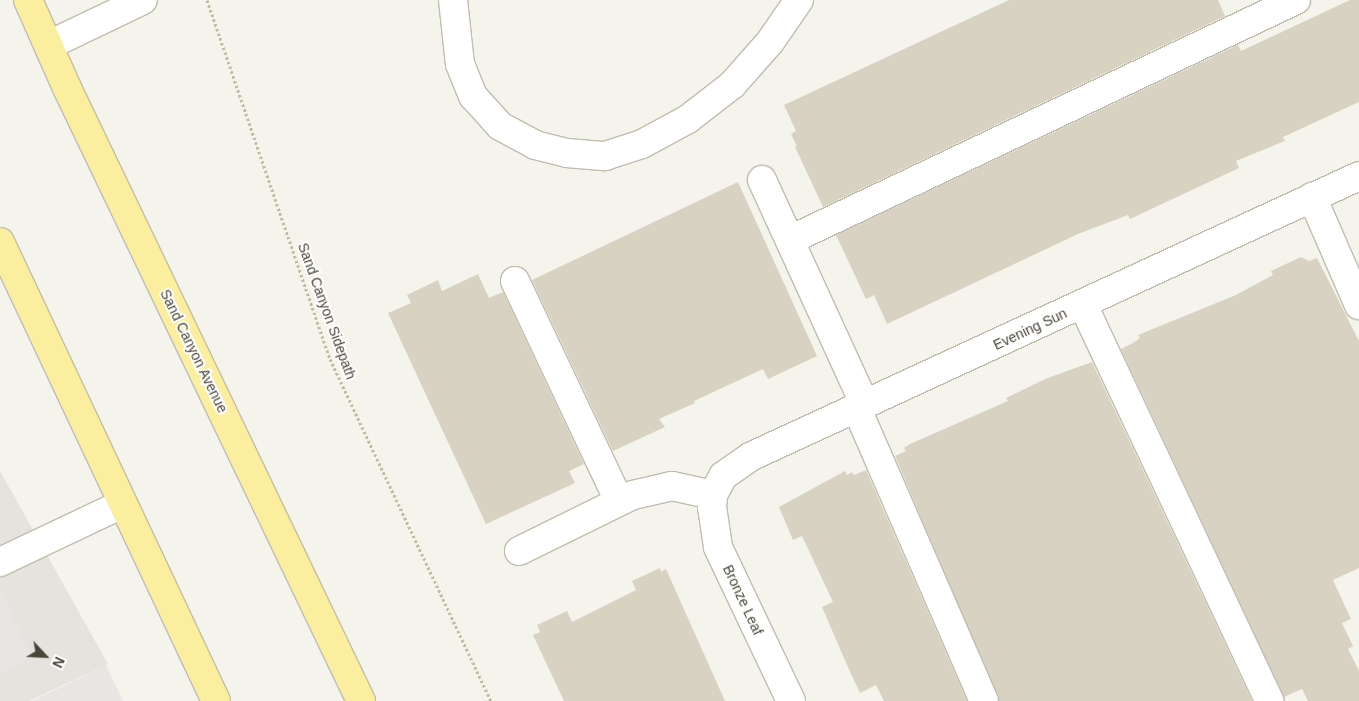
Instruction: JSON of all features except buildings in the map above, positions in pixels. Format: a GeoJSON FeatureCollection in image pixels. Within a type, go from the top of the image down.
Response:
{"type":"FeatureCollection","features":[{"type":"Feature","properties":{"kind":"main road","name":"Sand Canyon Avenue"},"geometry":{"type":"LineString","coordinates":[[28,0],[361,701]]}},
{"type":"Feature","properties":{"kind":"main road"},"geometry":{"type":"LineString","coordinates":[[0,242],[216,701]]}},
{"type":"Feature","properties":{"kind":"street"},"geometry":{"type":"LineString","coordinates":[[49,45],[143,0]]}},
{"type":"Feature","properties":{"kind":"street"},"geometry":{"type":"LineString","coordinates":[[453,0],[460,64],[473,96],[500,126],[535,145],[567,153],[604,156],[642,144],[658,136],[688,118],[732,85],[770,42],[799,0]]}},
{"type":"Feature","properties":{"kind":"street"},"geometry":{"type":"LineString","coordinates":[[790,240],[1296,0]]}},
{"type":"Feature","properties":{"kind":"street","name":"Evening Sun"},"geometry":{"type":"LineString","coordinates":[[713,495],[723,476],[741,462],[1359,176]]}},
{"type":"Feature","properties":{"kind":"street"},"geometry":{"type":"LineString","coordinates":[[762,180],[790,240],[984,701]]}},
{"type":"Feature","properties":{"kind":"street"},"geometry":{"type":"LineString","coordinates":[[1312,198],[1359,305]]}},
{"type":"Feature","properties":{"kind":"street"},"geometry":{"type":"LineString","coordinates":[[515,281],[619,501]]}},
{"type":"Feature","properties":{"kind":"street"},"geometry":{"type":"LineString","coordinates":[[1083,305],[1269,701]]}},
{"type":"Feature","properties":{"kind":"street"},"geometry":{"type":"LineString","coordinates":[[519,551],[632,495],[672,486],[713,495]]}},
{"type":"Feature","properties":{"kind":"street","name":"Bronze Leaf"},"geometry":{"type":"LineString","coordinates":[[713,495],[712,519],[718,547],[791,701]]}},
{"type":"Feature","properties":{"kind":"street"},"geometry":{"type":"LineString","coordinates":[[0,562],[122,504]]}},
{"type":"Feature","properties":{"kind":"path","name":"Sand Canyon Sidepath"},"geometry":{"type":"LineString","coordinates":[[207,0],[330,359],[491,701]]}},
{"type":"Feature","properties":{"kind":"shaded area"},"geometry":{"type":"Polygon","coordinates":[[[0,471],[108,664],[29,701],[0,701],[0,471]]]}},
{"type":"Feature","properties":{"kind":"shaded area"},"geometry":{"type":"Polygon","coordinates":[[[0,589],[33,658],[0,673],[0,589]]]}},
{"type":"Feature","properties":{"kind":"shaded area"},"geometry":{"type":"Polygon","coordinates":[[[106,665],[123,701],[32,701],[106,665]]]}}]}
